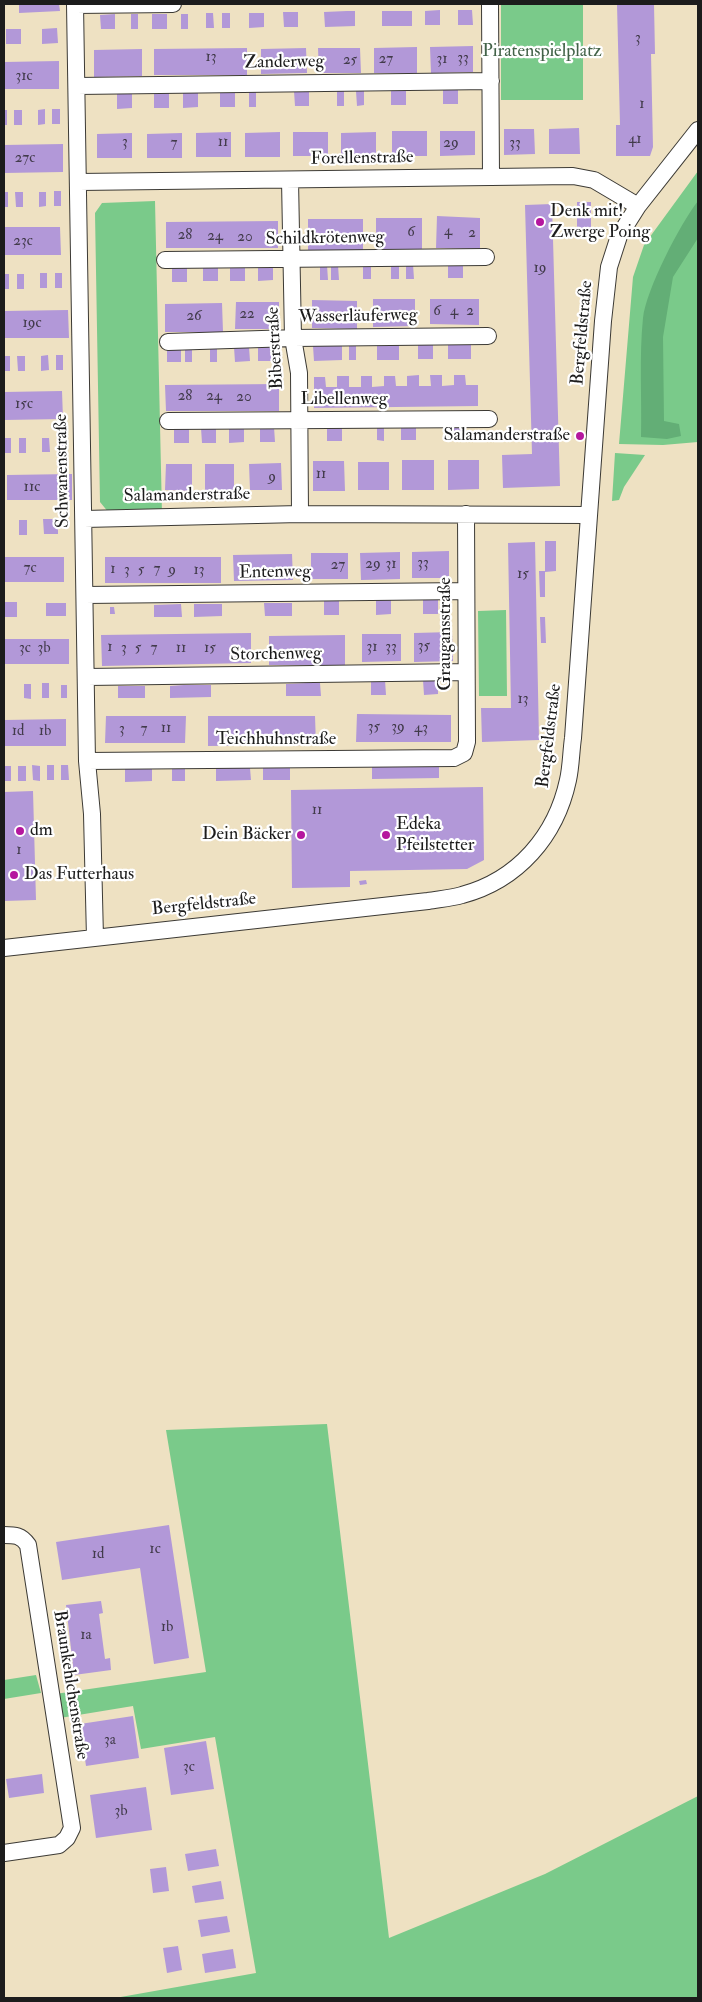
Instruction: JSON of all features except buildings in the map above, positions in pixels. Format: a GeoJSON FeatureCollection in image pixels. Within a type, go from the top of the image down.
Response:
{"type":"FeatureCollection","features":[{"type":"Feature","properties":{"kind":"street"},"geometry":{"type":"LineString","coordinates":[[75,4],[173,4]]}},
{"type":"Feature","properties":{"kind":"street","name":"Schwanenstraße"},"geometry":{"type":"LineString","coordinates":[[75,4],[87,762],[92,814],[95,938]]}},
{"type":"Feature","properties":{"kind":"street"},"geometry":{"type":"LineString","coordinates":[[490,4],[491,177]]}},
{"type":"Feature","properties":{"kind":"street","name":"Zanderweg"},"geometry":{"type":"LineString","coordinates":[[77,86],[491,81]]}},
{"type":"Feature","properties":{"kind":"street","name":"Bergfeldstraße"},"geometry":{"type":"LineString","coordinates":[[4,948],[461,896],[493,884],[521,865],[545,838],[559,809],[568,779],[573,738],[603,321],[609,267],[619,236],[638,206],[698,130]]}},
{"type":"Feature","properties":{"kind":"street","name":"Forellenstraße"},"geometry":{"type":"LineString","coordinates":[[79,182],[573,176],[594,180],[638,206]]}},
{"type":"Feature","properties":{"kind":"street","name":"Biberstraße"},"geometry":{"type":"LineString","coordinates":[[290,180],[293,338],[299,372],[300,514]]}},
{"type":"Feature","properties":{"kind":"street","name":"Schildkrötenweg"},"geometry":{"type":"LineString","coordinates":[[165,260],[486,257]]}},
{"type":"Feature","properties":{"kind":"street","name":"Wasserläuferweg"},"geometry":{"type":"LineString","coordinates":[[168,342],[293,338],[488,336]]}},
{"type":"Feature","properties":{"kind":"street","name":"Libellenweg"},"geometry":{"type":"LineString","coordinates":[[168,421],[489,420]]}},
{"type":"Feature","properties":{"kind":"street","name":"Salamanderstraße"},"geometry":{"type":"LineString","coordinates":[[84,518],[300,514],[589,515]]}},
{"type":"Feature","properties":{"kind":"street","name":"Graugansstraße"},"geometry":{"type":"LineString","coordinates":[[464,753],[466,742],[466,514]]}},
{"type":"Feature","properties":{"kind":"street","name":"Entenweg"},"geometry":{"type":"LineString","coordinates":[[85,595],[466,591]]}},
{"type":"Feature","properties":{"kind":"street","name":"Storchenweg"},"geometry":{"type":"LineString","coordinates":[[87,677],[466,672]]}},
{"type":"Feature","properties":{"kind":"street","name":"Teichhuhnstraße"},"geometry":{"type":"LineString","coordinates":[[87,762],[454,758],[464,753]]}},
{"type":"Feature","properties":{"kind":"street","name":"Braunkehlchenstraße"},"geometry":{"type":"LineString","coordinates":[[4,1535],[17,1535],[23,1538],[28,1545],[72,1828],[67,1838],[59,1845],[4,1853]]}},
{"type":"Feature","properties":{"kind":"green space","name":"Piratenspielplatz"},"geometry":{"type":"Polygon","coordinates":[[[501,4],[583,4],[583,100],[501,100],[501,4]]]}},
{"type":"Feature","properties":{"kind":"green space"},"geometry":{"type":"Polygon","coordinates":[[[698,171],[698,442],[663,445],[619,444],[633,277],[644,245],[698,171]]]}},
{"type":"Feature","properties":{"kind":"green space"},"geometry":{"type":"Polygon","coordinates":[[[155,201],[162,514],[109,513],[100,502],[95,213],[102,203],[155,201]]]}},
{"type":"Feature","properties":{"kind":"green space"},"geometry":{"type":"Polygon","coordinates":[[[698,201],[698,238],[673,277],[663,337],[664,421],[679,424],[681,436],[667,439],[641,437],[641,348],[645,306],[665,258],[682,225],[698,201]]]}},
{"type":"Feature","properties":{"kind":"green space"},"geometry":{"type":"Polygon","coordinates":[[[615,453],[645,455],[624,487],[619,500],[612,501],[615,453]]]}},
{"type":"Feature","properties":{"kind":"green space"},"geometry":{"type":"Polygon","coordinates":[[[506,610],[507,696],[479,696],[478,611],[506,610]]]}},
{"type":"Feature","properties":{"kind":"green space"},"geometry":{"type":"Polygon","coordinates":[[[327,1424],[389,1938],[545,1874],[698,1796],[698,1998],[115,1998],[256,1973],[215,1737],[141,1749],[133,1706],[60,1718],[55,1694],[206,1672],[166,1430],[327,1424]]]}},
{"type":"Feature","properties":{"kind":"green space"},"geometry":{"type":"Polygon","coordinates":[[[36,1675],[41,1693],[4,1699],[4,1680],[36,1675]]]}},
{"type":"Feature","properties":{"kind":"place","name":"Denk mit! Zwerge Poing"},"geometry":{"type":"Point","coordinates":[540,222]}},
{"type":"Feature","properties":{"kind":"place","name":"Salamanderstraße"},"geometry":{"type":"Point","coordinates":[580,436]}},
{"type":"Feature","properties":{"kind":"place","name":"dm"},"geometry":{"type":"Point","coordinates":[20,831]}},
{"type":"Feature","properties":{"kind":"place","name":"Dein Bäcker"},"geometry":{"type":"Point","coordinates":[301,835]}},
{"type":"Feature","properties":{"kind":"place","name":"Edeka Pfeilstetter"},"geometry":{"type":"Point","coordinates":[386,835]}},
{"type":"Feature","properties":{"kind":"place","name":"Das Futterhaus"},"geometry":{"type":"Point","coordinates":[14,875]}}]}
